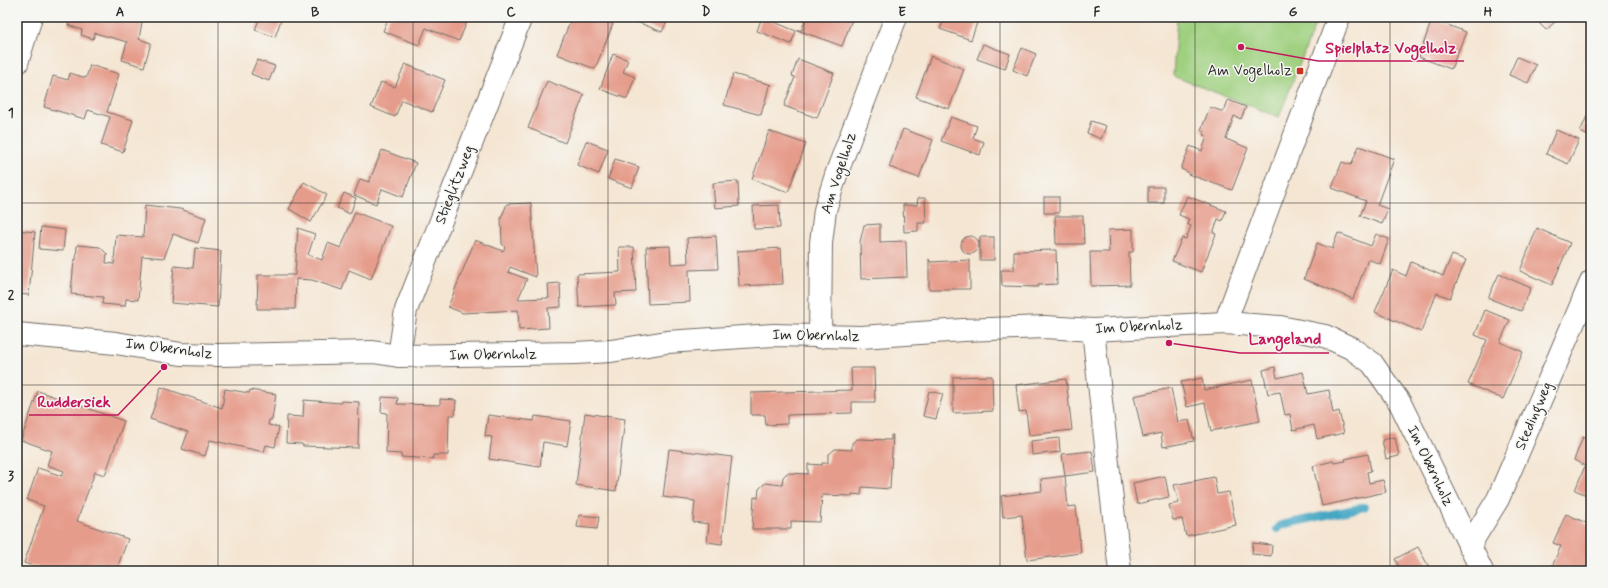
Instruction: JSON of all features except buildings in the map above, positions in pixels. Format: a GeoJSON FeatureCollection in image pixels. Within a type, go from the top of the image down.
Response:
{"type":"FeatureCollection","features":[{"type":"Feature","properties":{"kind":"street"},"geometry":{"type":"LineString","coordinates":[[17,63],[31,17]]}},
{"type":"Feature","properties":{"kind":"street","name":"Stieglitzweg"},"geometry":{"type":"LineString","coordinates":[[399,356],[406,310],[521,17]]}},
{"type":"Feature","properties":{"kind":"street","name":"Am Vogelholz"},"geometry":{"type":"LineString","coordinates":[[820,337],[821,243],[825,210],[837,172],[896,17]]}},
{"type":"Feature","properties":{"kind":"street"},"geometry":{"type":"LineString","coordinates":[[1225,323],[1339,17]]}},
{"type":"Feature","properties":{"kind":"street","name":"Stedingweg"},"geometry":{"type":"LineString","coordinates":[[1469,546],[1498,499],[1591,282]]}},
{"type":"Feature","properties":{"kind":"street","name":"Im Obernholz"},"geometry":{"type":"LineString","coordinates":[[17,334],[116,343],[181,354],[219,355],[373,352],[399,356],[575,353],[611,351],[674,341],[773,336],[892,336],[963,330],[1045,327],[1093,330],[1225,323],[1280,327],[1325,336],[1351,348],[1372,363],[1400,403],[1482,571]]}},
{"type":"Feature","properties":{"kind":"street"},"geometry":{"type":"LineString","coordinates":[[1093,330],[1120,571]]}},
{"type":"Feature","properties":{"kind":"green space"},"geometry":{"type":"Polygon","coordinates":[[[1177,17],[1318,17],[1279,117],[1173,76],[1177,17]]]}},
{"type":"Feature","properties":{"kind":"waterway"},"geometry":{"type":"LineString","coordinates":[[1277,529],[1281,525],[1364,507]]}},
{"type":"Feature","properties":{"kind":"place","name":"Spielplatz Vogelholz"},"geometry":{"type":"Point","coordinates":[1241,47]}},
{"type":"Feature","properties":{"kind":"place","name":"Am Vogelholz"},"geometry":{"type":"Point","coordinates":[1300,71]}},
{"type":"Feature","properties":{"kind":"place","name":"Langeland"},"geometry":{"type":"Point","coordinates":[1169,343]}},
{"type":"Feature","properties":{"kind":"place","name":"Ruddersiek"},"geometry":{"type":"Point","coordinates":[164,367]}}]}
